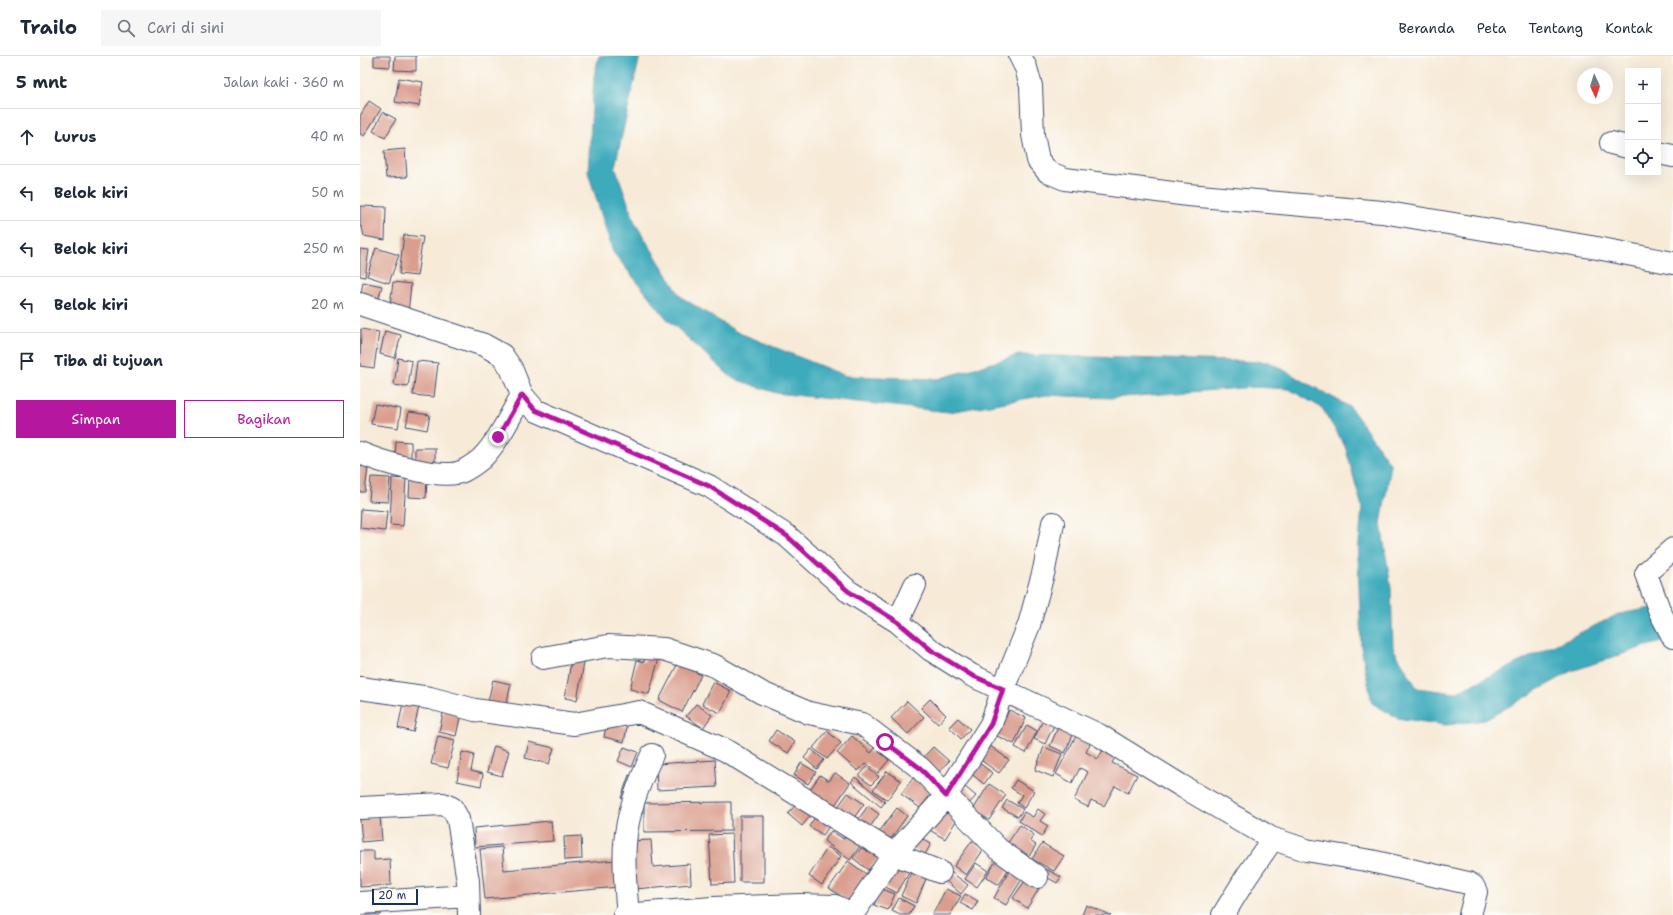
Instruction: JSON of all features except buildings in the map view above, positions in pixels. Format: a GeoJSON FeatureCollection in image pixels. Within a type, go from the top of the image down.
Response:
{"type":"FeatureCollection","features":[{"type":"Feature","properties":{"kind":"street"},"geometry":{"type":"LineString","coordinates":[[1020,56],[1026,68],[1031,86],[1033,135],[1038,160],[1048,172],[1065,179],[1188,195],[1382,212],[1598,248],[1673,263]]}},
{"type":"Feature","properties":{"kind":"street"},"geometry":{"type":"LineString","coordinates":[[1661,154],[1673,156]]}},
{"type":"Feature","properties":{"kind":"street"},"geometry":{"type":"LineString","coordinates":[[360,304],[484,345],[502,355],[511,368],[522,395],[535,410],[709,486],[787,536],[848,591],[898,622],[931,650],[971,675],[1099,736],[1271,838],[1306,850],[1370,861],[1468,883],[1473,886],[1476,892],[1470,915]]}},
{"type":"Feature","properties":{"kind":"street"},"geometry":{"type":"LineString","coordinates":[[360,453],[375,459],[424,472],[462,472],[481,459],[498,437],[522,395]]}},
{"type":"Feature","properties":{"kind":"street"},"geometry":{"type":"LineString","coordinates":[[624,915],[713,908],[800,905],[835,906],[852,914],[894,854],[946,796],[985,732],[1029,625],[1044,570],[1053,523]]}},
{"type":"Feature","properties":{"kind":"street"},"geometry":{"type":"LineString","coordinates":[[1673,549],[1646,574],[1660,612],[1673,637]]}},
{"type":"Feature","properties":{"kind":"street"},"geometry":{"type":"LineString","coordinates":[[898,622],[915,586]]}},
{"type":"Feature","properties":{"kind":"street"},"geometry":{"type":"LineString","coordinates":[[543,658],[608,646],[664,649],[715,666],[762,693],[809,713],[862,724],[920,768],[998,849],[1037,877]]}},
{"type":"Feature","properties":{"kind":"street"},"geometry":{"type":"LineString","coordinates":[[360,688],[430,698],[475,710],[574,724],[639,712],[725,750],[894,854],[940,872]]}},
{"type":"Feature","properties":{"kind":"street"},"geometry":{"type":"LineString","coordinates":[[628,915],[625,861],[627,828],[641,779],[652,756]]}},
{"type":"Feature","properties":{"kind":"street"},"geometry":{"type":"LineString","coordinates":[[360,808],[443,804],[452,808],[458,819],[468,881],[468,906],[360,903]]}},
{"type":"Feature","properties":{"kind":"street"},"geometry":{"type":"LineString","coordinates":[[1223,915],[1246,876],[1267,847],[1271,838]]}},
{"type":"Feature","properties":{"kind":"water"},"geometry":{"type":"Polygon","coordinates":[[[599,56],[640,56],[615,166],[635,223],[681,297],[737,332],[846,376],[938,379],[1019,355],[1269,362],[1350,407],[1391,465],[1381,524],[1391,588],[1393,648],[1417,688],[1455,693],[1619,614],[1673,604],[1673,639],[1643,647],[1572,671],[1485,720],[1446,725],[1397,718],[1372,703],[1361,647],[1358,555],[1362,507],[1345,446],[1322,408],[1289,389],[1255,387],[1110,398],[1046,395],[949,412],[776,393],[732,378],[667,319],[613,252],[588,172],[594,76],[599,56]]]}},
{"type":"Feature","properties":{"kind":"route"},"geometry":{"type":"LineString","coordinates":[[498,437],[522,395],[535,410],[709,486],[787,536],[848,591],[898,622],[931,650],[971,675],[1003,689],[991,724],[946,796],[920,768],[885,742]]}}]}
